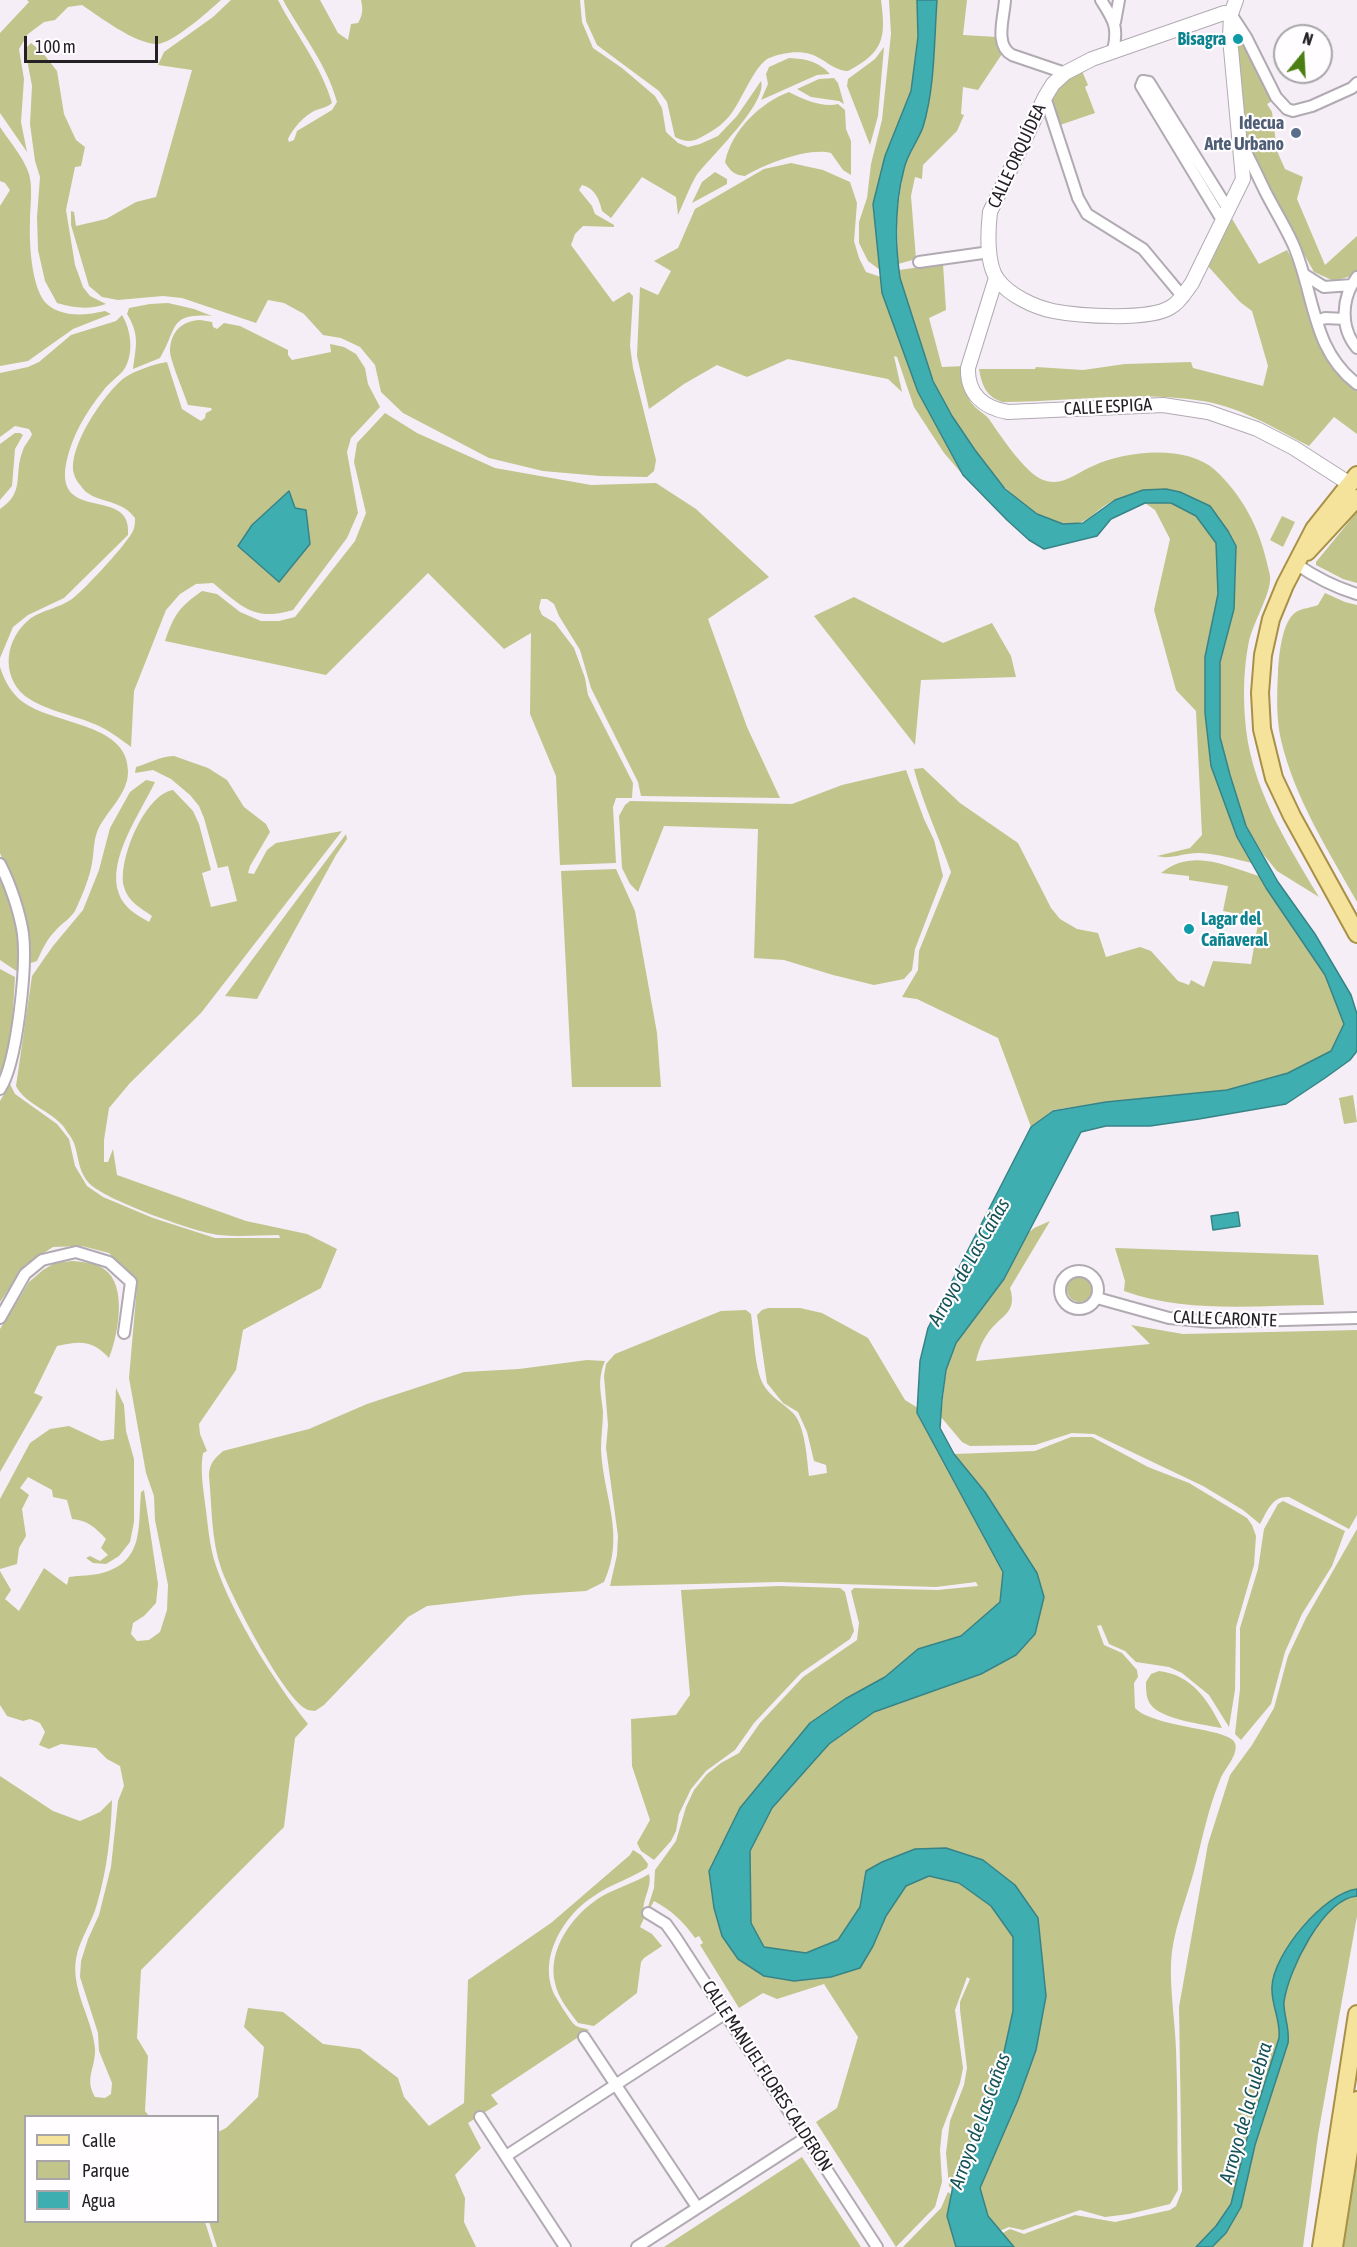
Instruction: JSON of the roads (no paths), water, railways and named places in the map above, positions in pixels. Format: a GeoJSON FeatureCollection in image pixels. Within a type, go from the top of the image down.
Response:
{"type":"FeatureCollection","features":[{"type":"Feature","properties":{"kind":"main road"},"geometry":{"type":"LineString","coordinates":[[1296,564],[1311,548],[1315,537],[1355,486]]}},
{"type":"Feature","properties":{"kind":"main road"},"geometry":{"type":"LineString","coordinates":[[1355,486],[1314,529],[1285,585],[1271,619],[1263,655],[1260,693],[1262,729],[1274,778],[1292,816],[1357,934]]}},
{"type":"Feature","properties":{"kind":"main road"},"geometry":{"type":"LineString","coordinates":[[1320,2247],[1357,2014]]}},
{"type":"Feature","properties":{"kind":"main road"},"geometry":{"type":"LineString","coordinates":[[1334,2247],[1357,2100]]}},
{"type":"Feature","properties":{"kind":"street"},"geometry":{"type":"LineString","coordinates":[[1005,0],[1001,42],[1005,50],[1012,55],[1065,73]]}},
{"type":"Feature","properties":{"kind":"street"},"geometry":{"type":"LineString","coordinates":[[1101,0],[1114,22]]}},
{"type":"Feature","properties":{"kind":"street"},"geometry":{"type":"LineString","coordinates":[[1113,50],[1116,37],[1114,22],[1119,0]]}},
{"type":"Feature","properties":{"kind":"street"},"geometry":{"type":"LineString","coordinates":[[1236,0],[1231,14],[1230,38],[1243,179]]}},
{"type":"Feature","properties":{"kind":"street","name":"CALLE ORQUÍDEA"},"geometry":{"type":"LineString","coordinates":[[996,278],[990,252],[988,226],[995,199],[1053,84],[1065,73],[1113,50],[1224,13],[1231,14]]}},
{"type":"Feature","properties":{"kind":"street"},"geometry":{"type":"LineString","coordinates":[[1231,14],[1246,37],[1276,97],[1287,109],[1293,111],[1312,106],[1352,88],[1357,83]]}},
{"type":"Feature","properties":{"kind":"street"},"geometry":{"type":"LineString","coordinates":[[1143,81],[1149,82],[1225,214],[1141,86],[1143,81]]}},
{"type":"Feature","properties":{"kind":"street"},"geometry":{"type":"LineString","coordinates":[[1045,97],[1078,198],[1087,214],[1143,249],[1183,297]]}},
{"type":"Feature","properties":{"kind":"street"},"geometry":{"type":"LineString","coordinates":[[1240,142],[1293,244],[1329,354],[1357,384]]}},
{"type":"Feature","properties":{"kind":"street"},"geometry":{"type":"LineString","coordinates":[[996,278],[1029,303],[1053,311],[1099,315],[1148,315],[1172,307],[1183,297],[1243,179],[1251,171],[1258,176]]}},
{"type":"Feature","properties":{"kind":"street"},"geometry":{"type":"LineString","coordinates":[[919,262],[990,252]]}},
{"type":"Feature","properties":{"kind":"street"},"geometry":{"type":"LineString","coordinates":[[1305,275],[1324,287],[1333,288],[1354,281]]}},
{"type":"Feature","properties":{"kind":"street","name":"CALLE ESPIGA"},"geometry":{"type":"LineString","coordinates":[[996,278],[968,368],[968,378],[973,392],[984,404],[994,410],[1008,412],[1163,405],[1208,412],[1257,429],[1294,448],[1355,486]]}},
{"type":"Feature","properties":{"kind":"street"},"geometry":{"type":"LineString","coordinates":[[1354,281],[1344,310],[1349,337],[1357,348]]}},
{"type":"Feature","properties":{"kind":"street"},"geometry":{"type":"LineString","coordinates":[[1311,294],[1324,287]]}},
{"type":"Feature","properties":{"kind":"street"},"geometry":{"type":"LineString","coordinates":[[1317,321],[1325,318],[1345,319]]}},
{"type":"Feature","properties":{"kind":"street"},"geometry":{"type":"LineString","coordinates":[[1296,564],[1342,590],[1357,594]]}},
{"type":"Feature","properties":{"kind":"street"},"geometry":{"type":"LineString","coordinates":[[0,864],[7,877],[23,934],[22,992],[10,1071],[0,1089]]}},
{"type":"Feature","properties":{"kind":"street"},"geometry":{"type":"LineString","coordinates":[[0,1318],[24,1274],[42,1260],[76,1252],[109,1262],[131,1282],[124,1333]]}},
{"type":"Feature","properties":{"kind":"street","name":"CALLE CARONTE"},"geometry":{"type":"LineString","coordinates":[[1097,1298],[1169,1318],[1212,1322],[1357,1318]]}},
{"type":"Feature","properties":{"kind":"street","name":"CALLE MANUEL FLORES CALDERÓN"},"geometry":{"type":"LineString","coordinates":[[648,1913],[666,1924],[878,2247]]}},
{"type":"Feature","properties":{"kind":"street"},"geometry":{"type":"LineString","coordinates":[[506,2156],[726,2013]]}},
{"type":"Feature","properties":{"kind":"street"},"geometry":{"type":"LineString","coordinates":[[584,2037],[697,2207]]}},
{"type":"Feature","properties":{"kind":"street"},"geometry":{"type":"LineString","coordinates":[[480,2117],[565,2247]]}},
{"type":"Feature","properties":{"kind":"street"},"geometry":{"type":"LineString","coordinates":[[637,2247],[807,2137]]}},
{"type":"Feature","properties":{"kind":"water","name":"Arroyo de Las Cañas"},"geometry":{"type":"Polygon","coordinates":[[[917,0],[937,0],[933,64],[930,96],[923,127],[905,163],[901,182],[897,209],[897,251],[900,278],[933,381],[952,416],[1005,489],[1037,514],[1063,524],[1083,523],[1115,500],[1143,490],[1166,489],[1180,492],[1210,506],[1228,531],[1236,546],[1234,609],[1220,662],[1220,737],[1230,775],[1246,826],[1278,882],[1315,934],[1351,995],[1357,1014],[1357,1051],[1350,1060],[1286,1104],[1150,1126],[1106,1126],[1081,1132],[1004,1279],[956,1343],[946,1370],[942,1400],[940,1428],[954,1454],[985,1492],[1037,1573],[1044,1597],[1035,1634],[1016,1655],[981,1674],[874,1712],[829,1744],[772,1808],[750,1851],[751,1923],[764,1947],[806,1953],[838,1940],[860,1907],[866,1871],[915,1849],[946,1848],[983,1860],[1015,1885],[1038,1918],[1046,1996],[1036,2050],[1018,2100],[980,2188],[988,2216],[1014,2247],[956,2247],[947,2216],[953,2186],[1002,2061],[1013,2011],[1013,1937],[991,1906],[959,1883],[929,1876],[906,1886],[886,1916],[860,1968],[831,1977],[794,1981],[764,1976],[738,1959],[722,1936],[714,1908],[709,1871],[740,1808],[810,1723],[845,1699],[885,1677],[918,1649],[961,1636],[1000,1602],[1003,1572],[917,1413],[920,1361],[928,1328],[1031,1127],[1053,1111],[1106,1102],[1227,1090],[1288,1073],[1331,1051],[1344,1024],[1325,975],[1266,888],[1237,837],[1211,766],[1205,713],[1205,657],[1218,594],[1216,543],[1196,516],[1171,503],[1145,503],[1111,519],[1097,536],[1044,549],[1029,540],[1007,520],[963,475],[918,392],[882,293],[873,204],[885,156],[911,91],[918,37],[917,0]]]}},
{"type":"Feature","properties":{"kind":"water"},"geometry":{"type":"Polygon","coordinates":[[[289,491],[295,508],[306,510],[310,544],[279,582],[238,546],[252,525],[289,491]]]}},
{"type":"Feature","properties":{"kind":"water"},"geometry":{"type":"Polygon","coordinates":[[[1238,1212],[1240,1226],[1213,1230],[1211,1216],[1238,1212]]]}},
{"type":"Feature","properties":{"kind":"water"},"geometry":{"type":"Polygon","coordinates":[[[1357,1889],[1357,1896],[1344,1900],[1332,1909],[1320,1923],[1309,1938],[1292,1973],[1284,2002],[1288,2043],[1255,2145],[1241,2207],[1226,2233],[1212,2247],[1196,2247],[1216,2226],[1231,2204],[1246,2142],[1279,2038],[1272,1987],[1281,1958],[1302,1927],[1316,1913],[1330,1901],[1357,1889]]]}},
{"type":"Feature","properties":{"kind":"place","name":"Bisagra"},"geometry":{"type":"Point","coordinates":[1238,39]}},
{"type":"Feature","properties":{"kind":"place","name":"Idecua Arte Urbano"},"geometry":{"type":"Point","coordinates":[1296,133]}},
{"type":"Feature","properties":{"kind":"place","name":"Lagar del Cañaveral"},"geometry":{"type":"Point","coordinates":[1189,929]}},
{"type":"Feature","properties":{"kind":"water label","name":"Arroyo de la Culebra"},"geometry":{"type":"Point","coordinates":[1246,2113]}}]}
